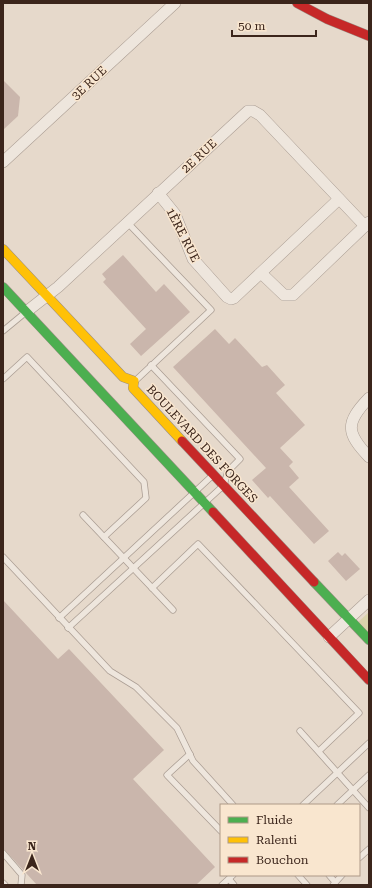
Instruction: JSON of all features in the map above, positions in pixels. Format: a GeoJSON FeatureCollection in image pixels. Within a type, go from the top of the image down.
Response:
{"type":"FeatureCollection","features":[{"type":"Feature","properties":{"kind":"main road"},"geometry":{"type":"LineString","coordinates":[[297,3],[326,19],[369,36]]}},
{"type":"Feature","properties":{"kind":"main road","name":"BOULEVARD DES FORGES"},"geometry":{"type":"LineString","coordinates":[[3,249],[123,377],[134,381],[133,388],[369,640]]}},
{"type":"Feature","properties":{"kind":"main road"},"geometry":{"type":"LineString","coordinates":[[3,287],[369,680]]}},
{"type":"Feature","properties":{"kind":"street","name":"3E RUE"},"geometry":{"type":"LineString","coordinates":[[3,162],[175,3]]}},
{"type":"Feature","properties":{"kind":"street","name":"2E RUE"},"geometry":{"type":"LineString","coordinates":[[26,312],[158,194],[245,112],[253,111],[260,115],[339,199],[367,224]]}},
{"type":"Feature","properties":{"kind":"street","name":"1ÈRE RUE"},"geometry":{"type":"LineString","coordinates":[[158,194],[175,214],[194,261],[228,298],[234,298],[339,199]]}},
{"type":"Feature","properties":{"kind":"street"},"geometry":{"type":"LineString","coordinates":[[261,272],[284,295],[293,295],[367,224]]}},
{"type":"Feature","properties":{"kind":"street"},"geometry":{"type":"LineString","coordinates":[[369,398],[354,414],[351,425],[355,442],[369,457]]}},
{"type":"Feature","properties":{"kind":"street"},"geometry":{"type":"LineString","coordinates":[[329,637],[369,600]]}},
{"type":"Feature","properties":{"kind":"lane"},"geometry":{"type":"LineString","coordinates":[[127,222],[211,310],[134,381]]}},
{"type":"Feature","properties":{"kind":"lane"},"geometry":{"type":"LineString","coordinates":[[3,331],[26,312]]}},
{"type":"Feature","properties":{"kind":"lane"},"geometry":{"type":"LineString","coordinates":[[3,379],[26,357],[144,482],[146,498],[104,537]]}},
{"type":"Feature","properties":{"kind":"lane"},"geometry":{"type":"LineString","coordinates":[[59,618],[214,474],[228,470],[240,459],[152,365]]}},
{"type":"Feature","properties":{"kind":"lane"},"geometry":{"type":"LineString","coordinates":[[68,628],[224,485],[228,470]]}},
{"type":"Feature","properties":{"kind":"lane"},"geometry":{"type":"LineString","coordinates":[[83,514],[173,610]]}},
{"type":"Feature","properties":{"kind":"lane"},"geometry":{"type":"LineString","coordinates":[[152,588],[198,544],[359,713],[319,752]]}},
{"type":"Feature","properties":{"kind":"lane"},"geometry":{"type":"LineString","coordinates":[[3,557],[110,671],[136,687],[174,725],[181,734],[193,761],[232,804]]}},
{"type":"Feature","properties":{"kind":"lane"},"geometry":{"type":"LineString","coordinates":[[300,731],[369,808]]}},
{"type":"Feature","properties":{"kind":"lane"},"geometry":{"type":"LineString","coordinates":[[305,804],[369,742]]}},
{"type":"Feature","properties":{"kind":"lane"},"geometry":{"type":"LineString","coordinates":[[190,754],[167,775],[220,830]]}},
{"type":"Feature","properties":{"kind":"lane"},"geometry":{"type":"LineString","coordinates":[[338,804],[369,774]]}},
{"type":"Feature","properties":{"kind":"lane"},"geometry":{"type":"LineString","coordinates":[[360,857],[369,849]]}},
{"type":"Feature","properties":{"kind":"lane"},"geometry":{"type":"LineString","coordinates":[[3,853],[22,874],[21,885]]}},
{"type":"Feature","properties":{"kind":"lane"},"geometry":{"type":"LineString","coordinates":[[299,876],[307,885]]}},
{"type":"Feature","properties":{"kind":"lane"},"geometry":{"type":"LineString","coordinates":[[334,884],[341,876]]}},
{"type":"Feature","properties":{"kind":"lane"},"geometry":{"type":"LineString","coordinates":[[222,885],[231,877],[234,885]]}},
{"type":"Feature","properties":{"kind":"shaded area"},"geometry":{"type":"Polygon","coordinates":[[[369,612],[369,640],[355,625],[369,612]]]}},
{"type":"Feature","properties":{"kind":"building"},"geometry":{"type":"Polygon","coordinates":[[[3,80],[20,97],[18,116],[3,130],[3,80]]]}},
{"type":"Feature","properties":{"kind":"building"},"geometry":{"type":"Polygon","coordinates":[[[123,255],[156,292],[164,284],[190,312],[141,356],[130,344],[146,329],[103,282],[106,279],[102,274],[123,255]]]}},
{"type":"Feature","properties":{"kind":"building"},"geometry":{"type":"Polygon","coordinates":[[[215,329],[229,344],[235,338],[262,367],[267,365],[285,385],[276,393],[305,425],[280,448],[293,462],[289,466],[299,478],[289,487],[329,531],[314,544],[270,496],[268,498],[252,480],[266,468],[173,367],[215,329]]]}},
{"type":"Feature","properties":{"kind":"building"},"geometry":{"type":"Polygon","coordinates":[[[338,552],[342,556],[345,553],[360,569],[346,581],[328,561],[338,552]]]}},
{"type":"Feature","properties":{"kind":"building"},"geometry":{"type":"Polygon","coordinates":[[[3,600],[58,659],[69,649],[164,750],[133,779],[215,867],[196,885],[37,885],[3,848],[3,600]]]}},
{"type":"Feature","properties":{"kind":"traffic: fast"},"geometry":{"type":"LineString","coordinates":[[3,287],[213,512]]}},
{"type":"Feature","properties":{"kind":"traffic: fast"},"geometry":{"type":"LineString","coordinates":[[314,582],[369,640]]}},
{"type":"Feature","properties":{"kind":"traffic: slow"},"geometry":{"type":"LineString","coordinates":[[3,249],[123,377],[134,381],[133,388],[182,441]]}},
{"type":"Feature","properties":{"kind":"traffic: jam"},"geometry":{"type":"LineString","coordinates":[[297,3],[327,19],[369,36]]}},
{"type":"Feature","properties":{"kind":"traffic: jam"},"geometry":{"type":"LineString","coordinates":[[182,441],[314,582]]}},
{"type":"Feature","properties":{"kind":"traffic: jam"},"geometry":{"type":"LineString","coordinates":[[213,512],[369,680]]}}]}
